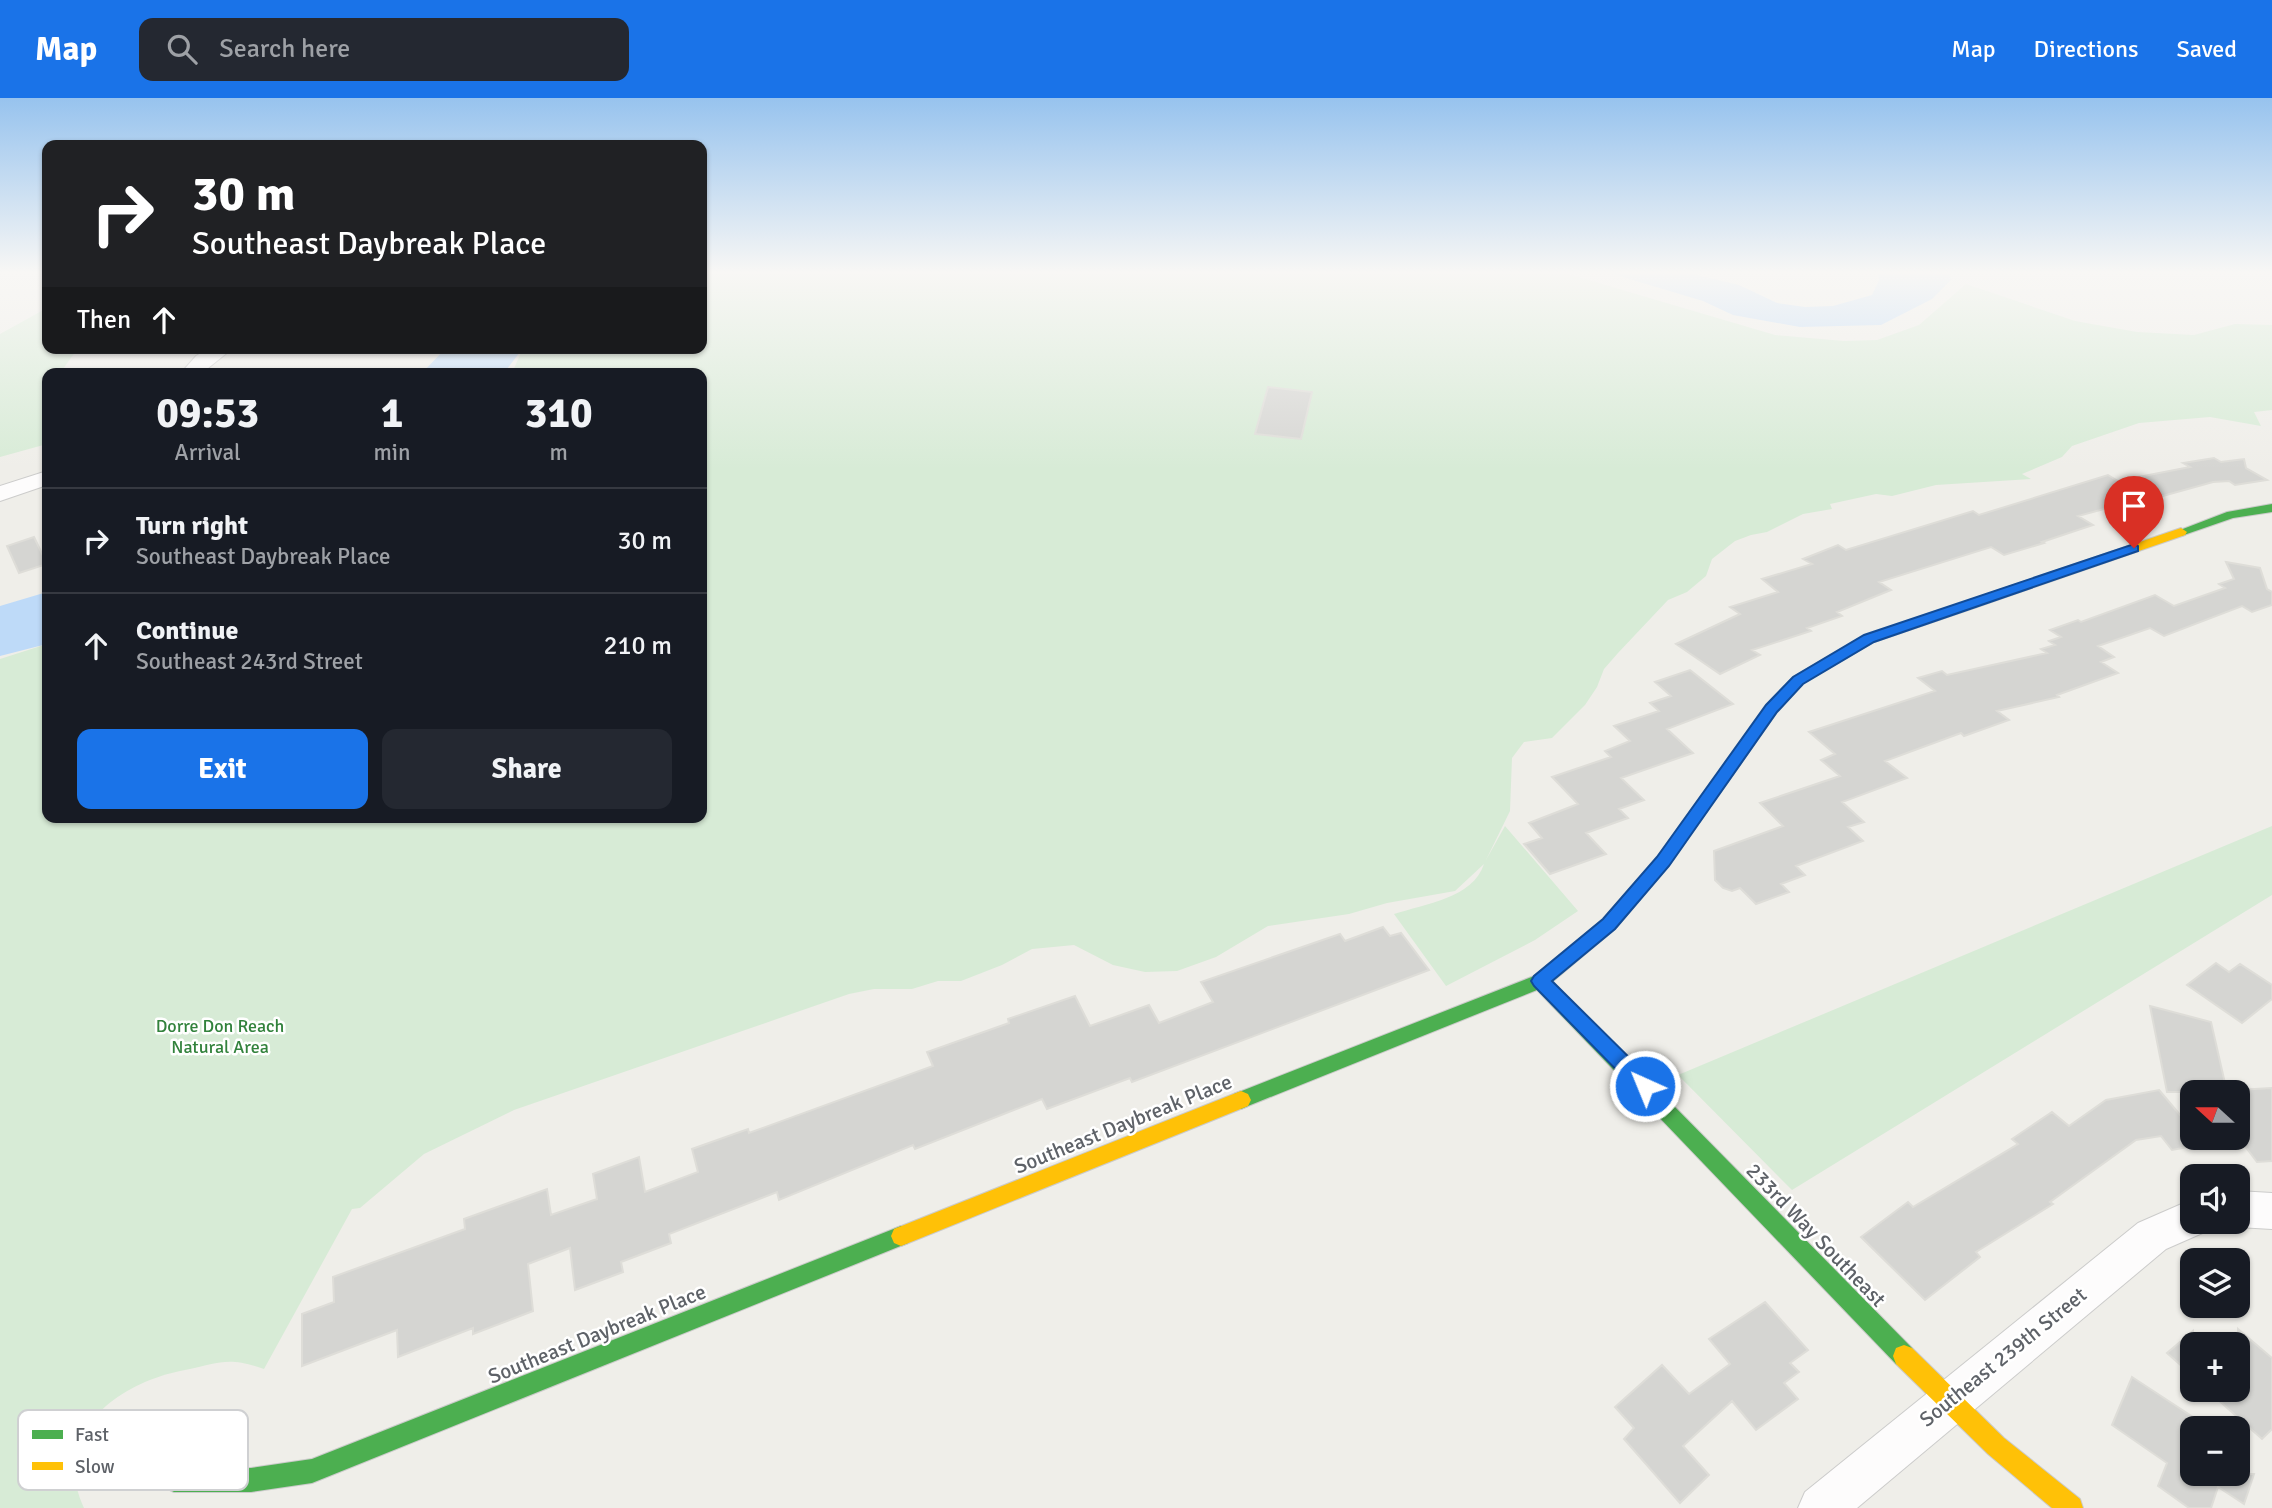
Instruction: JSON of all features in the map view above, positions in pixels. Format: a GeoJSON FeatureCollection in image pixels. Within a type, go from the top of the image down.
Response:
{"type":"FeatureCollection","features":[{"type":"Feature","properties":{"kind":"street"},"geometry":{"type":"LineString","coordinates":[[196,368],[213,354]]}},
{"type":"Feature","properties":{"kind":"street"},"geometry":{"type":"LineString","coordinates":[[0,494],[42,480]]}},
{"type":"Feature","properties":{"kind":"street","name":"Southeast Daybreak Place"},"geometry":{"type":"LineString","coordinates":[[248,1480],[312,1471],[1540,981],[1609,924],[1663,862],[1772,709],[1798,680],[1869,639],[2231,514],[2272,508]]}},
{"type":"Feature","properties":{"kind":"street","name":"233rd Way Southeast"},"geometry":{"type":"LineString","coordinates":[[1540,981],[1948,1402],[1996,1447],[2071,1508]]}},
{"type":"Feature","properties":{"kind":"street"},"geometry":{"type":"LineString","coordinates":[[2250,1210],[2272,1211]]}},
{"type":"Feature","properties":{"kind":"street","name":"Southeast 239th Street"},"geometry":{"type":"LineString","coordinates":[[1821,1508],[2152,1236],[2180,1224]]}},
{"type":"Feature","properties":{"kind":"green space"},"geometry":{"type":"Polygon","coordinates":[[[0,337],[42,337],[42,354],[74,354],[64,368],[42,368],[42,445],[0,457],[0,337]]]}},
{"type":"Feature","properties":{"kind":"green space","name":"Dorre Don Reach Natural Area"},"geometry":{"type":"Polygon","coordinates":[[[707,337],[1796,337],[1844,341],[1877,340],[1886,337],[2272,337],[2272,410],[2254,412],[2261,426],[2210,417],[2139,423],[2072,446],[2062,457],[2022,474],[2031,479],[1936,485],[1892,496],[1876,494],[1830,504],[1832,509],[1803,514],[1767,532],[1735,541],[1712,559],[1706,576],[1687,592],[1668,600],[1618,653],[1604,669],[1597,687],[1585,705],[1552,738],[1524,742],[1512,758],[1510,811],[1486,860],[1505,826],[1578,911],[1535,940],[1446,986],[1394,914],[1459,892],[1470,885],[1484,864],[1455,891],[1387,903],[1349,914],[1268,926],[1216,957],[1177,971],[1145,972],[1113,965],[1074,945],[1032,949],[1002,965],[961,981],[938,981],[912,989],[874,989],[849,994],[514,1110],[424,1154],[360,1208],[352,1209],[264,1369],[224,1362],[160,1376],[136,1386],[103,1410],[18,1410],[18,1490],[79,1490],[84,1508],[0,1508],[0,659],[42,646],[42,823],[707,823],[707,368],[514,368],[520,354],[707,354],[707,337]]]}},
{"type":"Feature","properties":{"kind":"green space"},"geometry":{"type":"Polygon","coordinates":[[[2272,826],[2272,895],[1792,1190],[1678,1075],[2272,826]]]}},
{"type":"Feature","properties":{"kind":"water"},"geometry":{"type":"Polygon","coordinates":[[[440,354],[518,354],[508,368],[427,368],[440,354]]]}},
{"type":"Feature","properties":{"kind":"water"},"geometry":{"type":"Polygon","coordinates":[[[42,593],[42,645],[0,656],[0,606],[42,593]]]}},
{"type":"Feature","properties":{"kind":"building"},"geometry":{"type":"Polygon","coordinates":[[[1268,387],[1312,392],[1301,439],[1255,434],[1268,387]]]}},
{"type":"Feature","properties":{"kind":"building"},"geometry":{"type":"Polygon","coordinates":[[[2214,458],[2221,462],[2244,459],[2246,468],[2267,480],[2235,485],[2229,481],[2213,482],[2145,501],[2141,499],[2078,516],[2093,525],[2042,542],[2044,543],[2004,555],[1991,547],[1879,582],[1891,590],[1837,612],[1842,616],[1807,628],[1811,631],[1752,650],[1760,655],[1720,674],[1676,644],[1740,614],[1730,607],[1778,592],[1762,579],[1812,564],[1803,559],[1838,545],[1846,550],[1973,511],[1979,515],[2108,475],[2118,481],[2190,467],[2183,463],[2214,458]]]}},
{"type":"Feature","properties":{"kind":"building"},"geometry":{"type":"Polygon","coordinates":[[[34,537],[42,554],[42,566],[19,573],[7,546],[34,537]]]}},
{"type":"Feature","properties":{"kind":"building"},"geometry":{"type":"Polygon","coordinates":[[[2226,562],[2260,568],[2267,589],[2272,592],[2272,605],[2252,612],[2242,606],[2164,636],[2150,628],[2098,646],[2114,657],[2101,662],[2118,673],[2057,695],[2059,697],[1997,711],[2009,720],[1964,736],[1961,733],[1885,761],[1907,778],[1842,802],[1864,822],[1848,827],[1863,841],[1796,866],[1805,875],[1781,884],[1789,892],[1756,904],[1740,888],[1732,891],[1723,888],[1715,880],[1714,851],[1783,826],[1760,803],[1840,776],[1821,760],[1835,754],[1809,732],[1935,691],[1918,678],[1942,671],[1947,675],[2047,653],[2041,649],[2055,645],[2049,641],[2061,637],[2050,630],[2078,620],[2081,622],[2155,595],[2174,606],[2225,588],[2219,584],[2234,579],[2226,562]]]}},
{"type":"Feature","properties":{"kind":"building"},"geometry":{"type":"Polygon","coordinates":[[[1690,670],[1733,704],[1667,729],[1693,753],[1621,778],[1644,800],[1619,809],[1628,818],[1586,833],[1606,854],[1550,874],[1524,844],[1542,838],[1529,823],[1578,804],[1552,777],[1611,757],[1605,751],[1630,741],[1614,726],[1659,711],[1650,703],[1671,696],[1655,682],[1690,670]]]}},
{"type":"Feature","properties":{"kind":"building"},"geometry":{"type":"Polygon","coordinates":[[[1383,927],[1390,936],[1401,933],[1429,970],[1132,1082],[1130,1078],[1047,1109],[1042,1099],[915,1149],[913,1145],[779,1200],[777,1192],[669,1234],[671,1243],[621,1262],[623,1272],[575,1290],[570,1248],[528,1264],[533,1311],[473,1334],[473,1328],[398,1357],[397,1330],[302,1366],[302,1314],[334,1302],[333,1277],[465,1229],[464,1219],[547,1189],[551,1215],[597,1199],[593,1174],[639,1157],[645,1192],[698,1172],[692,1149],[748,1129],[749,1133],[933,1066],[927,1052],[1009,1023],[1008,1019],[1075,996],[1090,1026],[1149,1005],[1159,1023],[1213,1002],[1201,982],[1340,934],[1345,941],[1383,927]]]}},
{"type":"Feature","properties":{"kind":"building"},"geometry":{"type":"Polygon","coordinates":[[[2216,963],[2229,972],[2240,964],[2272,985],[2272,999],[2242,1023],[2187,985],[2216,963]]]}},
{"type":"Feature","properties":{"kind":"building"},"geometry":{"type":"Polygon","coordinates":[[[2150,1006],[2211,1022],[2224,1080],[2180,1080],[2180,1092],[2167,1092],[2150,1006]]]}},
{"type":"Feature","properties":{"kind":"building"},"geometry":{"type":"Polygon","coordinates":[[[2272,1088],[2272,1161],[2257,1162],[2248,1150],[2250,1150],[2250,1089],[2272,1088]]]}},
{"type":"Feature","properties":{"kind":"building"},"geometry":{"type":"Polygon","coordinates":[[[2159,1090],[2180,1115],[2180,1148],[2172,1150],[2161,1136],[2136,1140],[2050,1202],[2053,1204],[1976,1252],[1980,1257],[1925,1300],[1861,1237],[1908,1202],[1913,1207],[2018,1144],[2012,1139],[2052,1112],[2069,1126],[2106,1100],[2159,1090]]]}},
{"type":"Feature","properties":{"kind":"building"},"geometry":{"type":"Polygon","coordinates":[[[1765,1302],[1808,1350],[1790,1363],[1799,1372],[1784,1383],[1798,1399],[1756,1430],[1732,1401],[1683,1446],[1709,1475],[1680,1503],[1624,1439],[1634,1428],[1615,1407],[1662,1365],[1689,1394],[1730,1364],[1709,1339],[1765,1302]]]}},
{"type":"Feature","properties":{"kind":"building"},"geometry":{"type":"Polygon","coordinates":[[[2250,1339],[2272,1358],[2272,1429],[2262,1439],[2250,1428],[2250,1416],[2236,1416],[2220,1402],[2250,1402],[2250,1339]]]}},
{"type":"Feature","properties":{"kind":"building"},"geometry":{"type":"Polygon","coordinates":[[[2180,1342],[2180,1364],[2167,1353],[2180,1342]]]}},
{"type":"Feature","properties":{"kind":"building"},"geometry":{"type":"Polygon","coordinates":[[[2132,1377],[2191,1416],[2180,1416],[2180,1486],[2250,1486],[2244,1504],[2218,1487],[2211,1508],[2189,1508],[2158,1486],[2167,1463],[2112,1425],[2132,1377]]]}},
{"type":"Feature","properties":{"kind":"traffic: fast"},"geometry":{"type":"LineString","coordinates":[[2181,532],[2231,515],[2272,508]]}},
{"type":"Feature","properties":{"kind":"traffic: fast"},"geometry":{"type":"LineString","coordinates":[[1241,1100],[1540,981],[1609,924],[1663,861],[1772,709],[1798,680],[1869,639],[1972,604]]}},
{"type":"Feature","properties":{"kind":"traffic: fast"},"geometry":{"type":"LineString","coordinates":[[1540,981],[1904,1356]]}},
{"type":"Feature","properties":{"kind":"traffic: fast"},"geometry":{"type":"LineString","coordinates":[[248,1480],[312,1471],[901,1236]]}},
{"type":"Feature","properties":{"kind":"traffic: slow"},"geometry":{"type":"LineString","coordinates":[[1972,604],[2181,532]]}},
{"type":"Feature","properties":{"kind":"traffic: slow"},"geometry":{"type":"LineString","coordinates":[[901,1236],[1241,1100]]}},
{"type":"Feature","properties":{"kind":"traffic: slow"},"geometry":{"type":"LineString","coordinates":[[1904,1356],[1996,1446],[2071,1508]]}},
{"type":"Feature","properties":{"kind":"route"},"geometry":{"type":"LineString","coordinates":[[1645,1086],[1540,981],[1609,924],[1663,862],[1772,709],[1798,680],[1835,656],[1869,639],[2134,548]]}}]}
